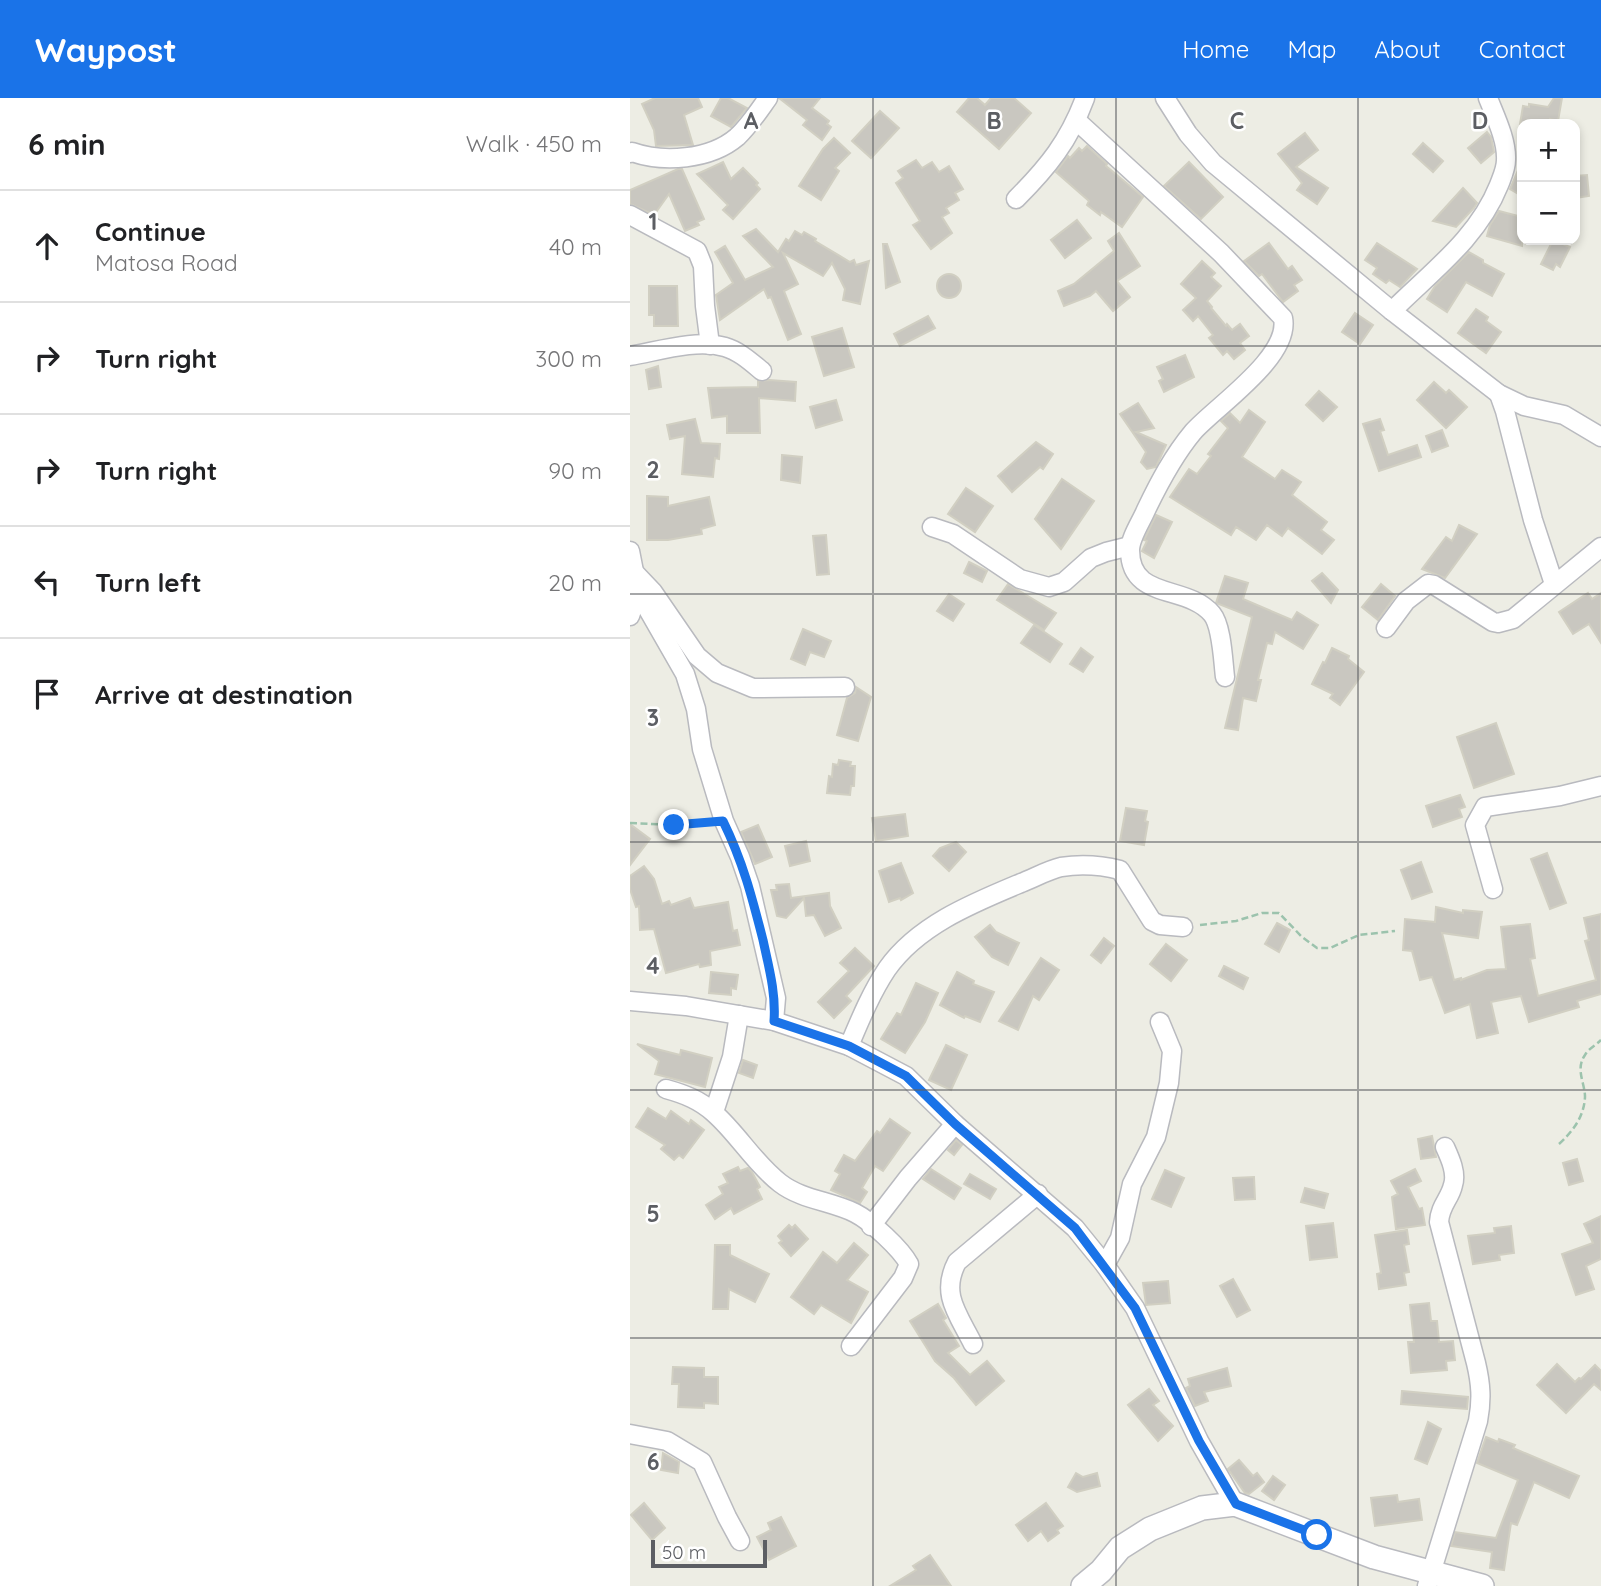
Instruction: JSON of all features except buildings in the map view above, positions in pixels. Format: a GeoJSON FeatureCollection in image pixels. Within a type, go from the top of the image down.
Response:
{"type":"FeatureCollection","features":[{"type":"Feature","properties":{"kind":"street"},"geometry":{"type":"LineString","coordinates":[[631,148],[648,158],[676,158],[704,153],[724,145],[751,123],[768,98]]}},
{"type":"Feature","properties":{"kind":"street"},"geometry":{"type":"LineString","coordinates":[[1016,199],[1050,165],[1077,121],[1085,98]]}},
{"type":"Feature","properties":{"kind":"street"},"geometry":{"type":"LineString","coordinates":[[1165,98],[1188,134],[1213,163],[1392,311],[1499,394],[1524,406],[1564,415],[1601,437]]}},
{"type":"Feature","properties":{"kind":"street"},"geometry":{"type":"LineString","coordinates":[[1392,311],[1466,239],[1484,217],[1493,199],[1504,172],[1506,158],[1488,98]]}},
{"type":"Feature","properties":{"kind":"street"},"geometry":{"type":"LineString","coordinates":[[1077,121],[1221,253],[1283,318],[1284,325],[1277,345],[1253,376],[1236,395],[1194,431],[1176,454],[1164,473],[1130,547],[1132,565],[1140,579],[1153,587],[1194,601],[1213,615],[1221,639],[1225,677]]}},
{"type":"Feature","properties":{"kind":"street"},"geometry":{"type":"LineString","coordinates":[[630,215],[697,251],[703,266],[710,345]]}},
{"type":"Feature","properties":{"kind":"street"},"geometry":{"type":"LineString","coordinates":[[630,356],[687,346],[710,345],[736,352],[762,371]]}},
{"type":"Feature","properties":{"kind":"street"},"geometry":{"type":"LineString","coordinates":[[1499,394],[1533,520],[1554,584]]}},
{"type":"Feature","properties":{"kind":"street"},"geometry":{"type":"LineString","coordinates":[[932,527],[953,534],[1020,579],[1049,587],[1064,582],[1091,558],[1130,547]]}},
{"type":"Feature","properties":{"kind":"street"},"geometry":{"type":"LineString","coordinates":[[1386,628],[1406,601],[1428,584],[1434,585],[1493,622],[1513,619],[1601,547]]}},
{"type":"Feature","properties":{"kind":"street"},"geometry":{"type":"LineString","coordinates":[[630,551],[638,592],[685,674],[696,709],[702,749],[723,821],[740,856],[750,886],[776,998],[774,1021]]}},
{"type":"Feature","properties":{"kind":"street"},"geometry":{"type":"LineString","coordinates":[[634,571],[653,592],[697,656],[717,673],[753,688],[845,687]]}},
{"type":"Feature","properties":{"kind":"street"},"geometry":{"type":"LineString","coordinates":[[630,616],[638,592]]}},
{"type":"Feature","properties":{"kind":"street"},"geometry":{"type":"LineString","coordinates":[[1493,889],[1475,825],[1485,807],[1560,796],[1601,786]]}},
{"type":"Feature","properties":{"kind":"street"},"geometry":{"type":"LineString","coordinates":[[849,1046],[864,1011],[888,969],[914,940],[943,920],[995,894],[1059,868],[1093,865],[1120,870],[1152,921],[1160,925],[1183,928]]}},
{"type":"Feature","properties":{"kind":"street"},"geometry":{"type":"LineString","coordinates":[[630,1001],[686,1006],[774,1021],[849,1046],[906,1076],[955,1124],[1075,1228],[1105,1265],[1135,1308],[1199,1441],[1236,1504]]}},
{"type":"Feature","properties":{"kind":"street"},"geometry":{"type":"LineString","coordinates":[[714,1112],[733,1057],[739,1015]]}},
{"type":"Feature","properties":{"kind":"street"},"geometry":{"type":"LineString","coordinates":[[1105,1265],[1120,1238],[1132,1184],[1156,1137],[1169,1083],[1172,1051],[1160,1022]]}},
{"type":"Feature","properties":{"kind":"street"},"geometry":{"type":"LineString","coordinates":[[666,1089],[689,1096],[714,1112],[767,1173],[783,1185],[797,1193],[856,1213],[903,1254],[909,1265],[903,1278],[851,1346]]}},
{"type":"Feature","properties":{"kind":"street"},"geometry":{"type":"LineString","coordinates":[[872,1226],[908,1178],[955,1124]]}},
{"type":"Feature","properties":{"kind":"street"},"geometry":{"type":"LineString","coordinates":[[1429,1579],[1478,1421],[1481,1401],[1478,1374],[1439,1222],[1440,1212],[1453,1187],[1454,1177],[1445,1147]]}},
{"type":"Feature","properties":{"kind":"street"},"geometry":{"type":"LineString","coordinates":[[973,1343],[948,1289],[951,1275],[957,1262],[1038,1194]]}},
{"type":"Feature","properties":{"kind":"street"},"geometry":{"type":"LineString","coordinates":[[630,1434],[667,1441],[702,1462],[740,1541]]}},
{"type":"Feature","properties":{"kind":"street"},"geometry":{"type":"LineString","coordinates":[[1083,1586],[1101,1571],[1120,1548],[1150,1528],[1202,1508],[1236,1504],[1429,1579],[1482,1586]]}},
{"type":"Feature","properties":{"kind":"path"},"geometry":{"type":"LineString","coordinates":[[630,823],[674,825],[723,821]]}},
{"type":"Feature","properties":{"kind":"path"},"geometry":{"type":"LineString","coordinates":[[1183,928],[1236,921],[1262,913],[1279,913],[1317,948],[1330,948],[1359,934],[1395,930]]}},
{"type":"Feature","properties":{"kind":"path"},"geometry":{"type":"LineString","coordinates":[[1559,1144],[1574,1129],[1582,1112],[1585,1095],[1580,1077],[1584,1056],[1601,1040]]}},
{"type":"Feature","properties":{"kind":"route"},"geometry":{"type":"LineString","coordinates":[[674,825],[723,821],[740,856],[750,886],[776,998],[774,1021],[849,1046],[906,1076],[955,1124],[1075,1228],[1135,1308],[1199,1441],[1236,1504],[1317,1535]]}}]}
